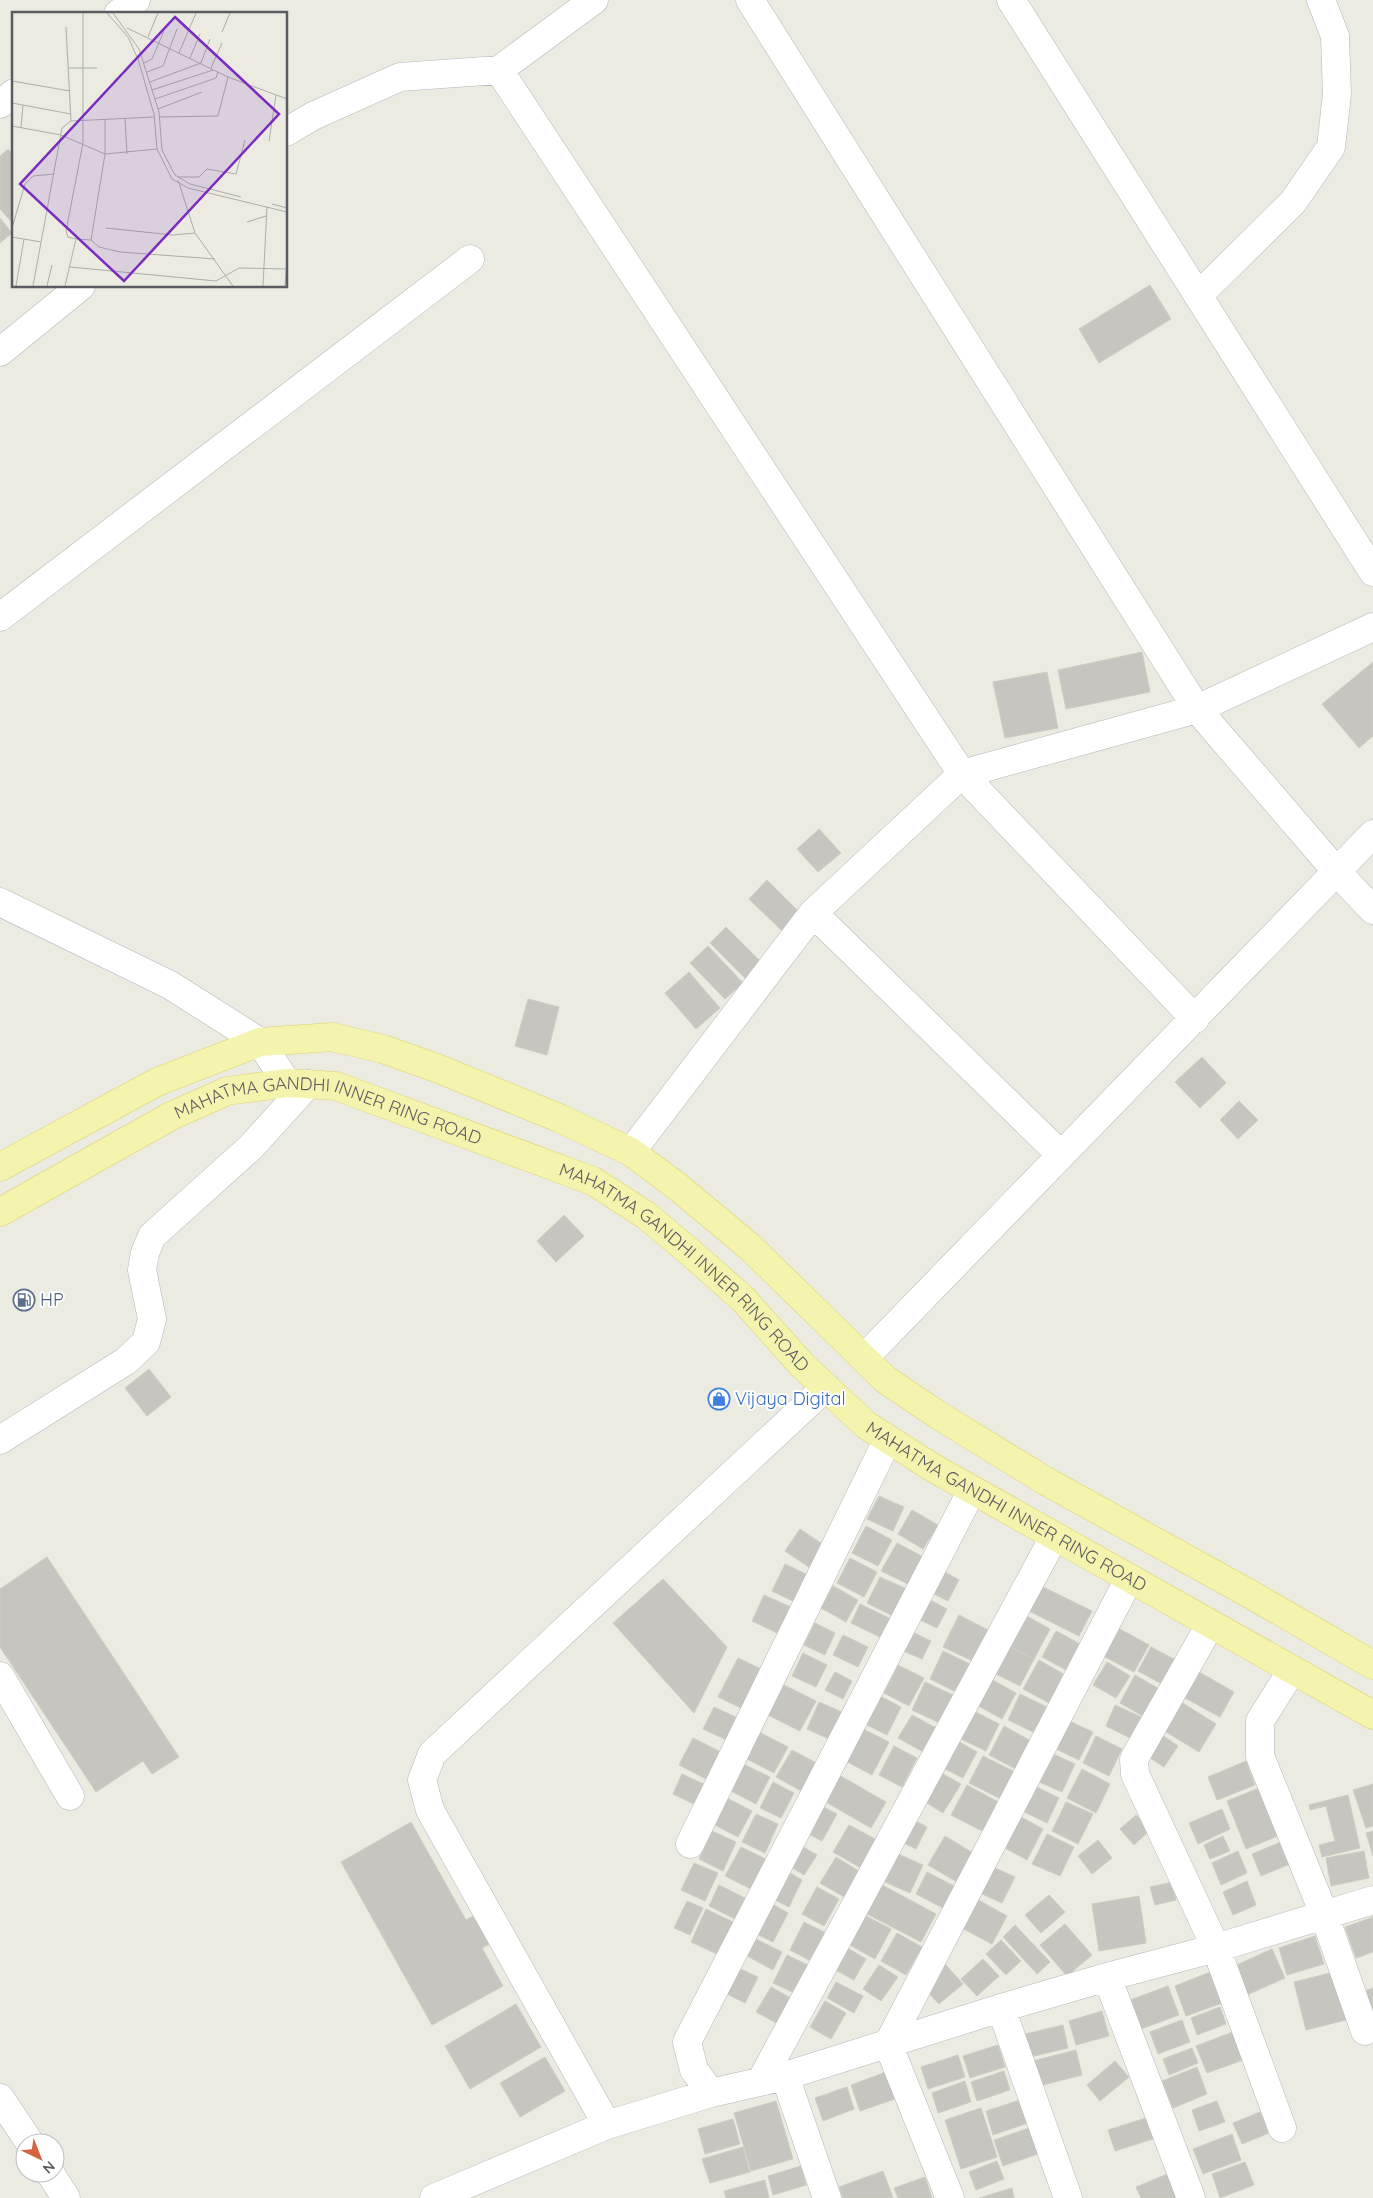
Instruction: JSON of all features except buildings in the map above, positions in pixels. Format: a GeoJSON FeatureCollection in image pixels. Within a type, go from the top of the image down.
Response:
{"type":"FeatureCollection","features":[{"type":"Feature","properties":{"kind":"main road"},"geometry":{"type":"LineString","coordinates":[[0,1167],[157,1082],[260,1042],[332,1037],[383,1049],[560,1118],[631,1152],[678,1187],[750,1247],[886,1380],[938,1415],[1036,1475],[1373,1665]]}},
{"type":"Feature","properties":{"kind":"main road","name":"MAHATMA GANDHI INNER RING ROAD"},"geometry":{"type":"LineString","coordinates":[[0,1212],[179,1113],[227,1091],[297,1083],[345,1090],[594,1181],[647,1216],[743,1299],[802,1365],[866,1425],[972,1490],[1054,1537],[1373,1715]]}},
{"type":"Feature","properties":{"kind":"street"},"geometry":{"type":"LineString","coordinates":[[121,12],[136,0]]}},
{"type":"Feature","properties":{"kind":"street"},"geometry":{"type":"LineString","coordinates":[[288,131],[313,116],[400,77],[499,70],[594,0]]}},
{"type":"Feature","properties":{"kind":"street"},"geometry":{"type":"LineString","coordinates":[[750,0],[1197,709],[1337,872],[1373,910]]}},
{"type":"Feature","properties":{"kind":"street"},"geometry":{"type":"LineString","coordinates":[[1011,0],[1373,572]]}},
{"type":"Feature","properties":{"kind":"street"},"geometry":{"type":"LineString","coordinates":[[1198,296],[1293,202],[1331,147],[1337,94],[1335,36],[1321,0]]}},
{"type":"Feature","properties":{"kind":"street"},"geometry":{"type":"LineString","coordinates":[[499,70],[962,774],[1195,1019]]}},
{"type":"Feature","properties":{"kind":"street"},"geometry":{"type":"LineString","coordinates":[[0,104],[12,95]]}},
{"type":"Feature","properties":{"kind":"street"},"geometry":{"type":"LineString","coordinates":[[0,617],[470,259]]}},
{"type":"Feature","properties":{"kind":"street"},"geometry":{"type":"LineString","coordinates":[[0,352],[79,288]]}},
{"type":"Feature","properties":{"kind":"street"},"geometry":{"type":"LineString","coordinates":[[631,1152],[813,913],[962,774],[1197,709],[1373,627]]}},
{"type":"Feature","properties":{"kind":"street"},"geometry":{"type":"LineString","coordinates":[[864,1358],[1373,834]]}},
{"type":"Feature","properties":{"kind":"street"},"geometry":{"type":"LineString","coordinates":[[0,902],[170,986],[260,1042],[297,1083],[251,1147],[152,1236],[145,1252],[142,1270],[152,1319],[146,1342],[126,1361],[0,1440]]}},
{"type":"Feature","properties":{"kind":"street"},"geometry":{"type":"LineString","coordinates":[[813,913],[1061,1155]]}},
{"type":"Feature","properties":{"kind":"street"},"geometry":{"type":"LineString","coordinates":[[607,2125],[430,1810],[422,1780],[432,1754],[826,1388]]}},
{"type":"Feature","properties":{"kind":"street"},"geometry":{"type":"LineString","coordinates":[[690,1844],[888,1439]]}},
{"type":"Feature","properties":{"kind":"street"},"geometry":{"type":"LineString","coordinates":[[711,2092],[694,2070],[687,2042],[972,1490]]}},
{"type":"Feature","properties":{"kind":"street"},"geometry":{"type":"LineString","coordinates":[[773,2078],[1054,1537]]}},
{"type":"Feature","properties":{"kind":"street"},"geometry":{"type":"LineString","coordinates":[[950,2198],[888,2044],[1129,1579]]}},
{"type":"Feature","properties":{"kind":"street"},"geometry":{"type":"LineString","coordinates":[[1210,1624],[1134,1759],[1135,1774],[1216,1948],[1282,2128]]}},
{"type":"Feature","properties":{"kind":"street"},"geometry":{"type":"LineString","coordinates":[[1292,1670],[1260,1721],[1260,1756],[1324,1914],[1365,2031]]}},
{"type":"Feature","properties":{"kind":"street"},"geometry":{"type":"LineString","coordinates":[[0,1676],[70,1796]]}},
{"type":"Feature","properties":{"kind":"street"},"geometry":{"type":"LineString","coordinates":[[434,2198],[607,2125],[711,2092],[773,2078],[1107,1976],[1216,1948],[1373,1900]]}},
{"type":"Feature","properties":{"kind":"street"},"geometry":{"type":"LineString","coordinates":[[1107,1976],[1190,2198]]}},
{"type":"Feature","properties":{"kind":"street"},"geometry":{"type":"LineString","coordinates":[[1001,2008],[1068,2198]]}},
{"type":"Feature","properties":{"kind":"street"},"geometry":{"type":"LineString","coordinates":[[773,2078],[827,2198]]}},
{"type":"Feature","properties":{"kind":"street"},"geometry":{"type":"LineString","coordinates":[[0,2098],[23,2133]]}},
{"type":"Feature","properties":{"kind":"street"},"geometry":{"type":"LineString","coordinates":[[56,2183],[66,2198]]}},
{"type":"Feature","properties":{"kind":"place","name":"HP"},"geometry":{"type":"Point","coordinates":[24,1300]}},
{"type":"Feature","properties":{"kind":"place","name":"Vijaya Digital"},"geometry":{"type":"Point","coordinates":[719,1399]}}]}
